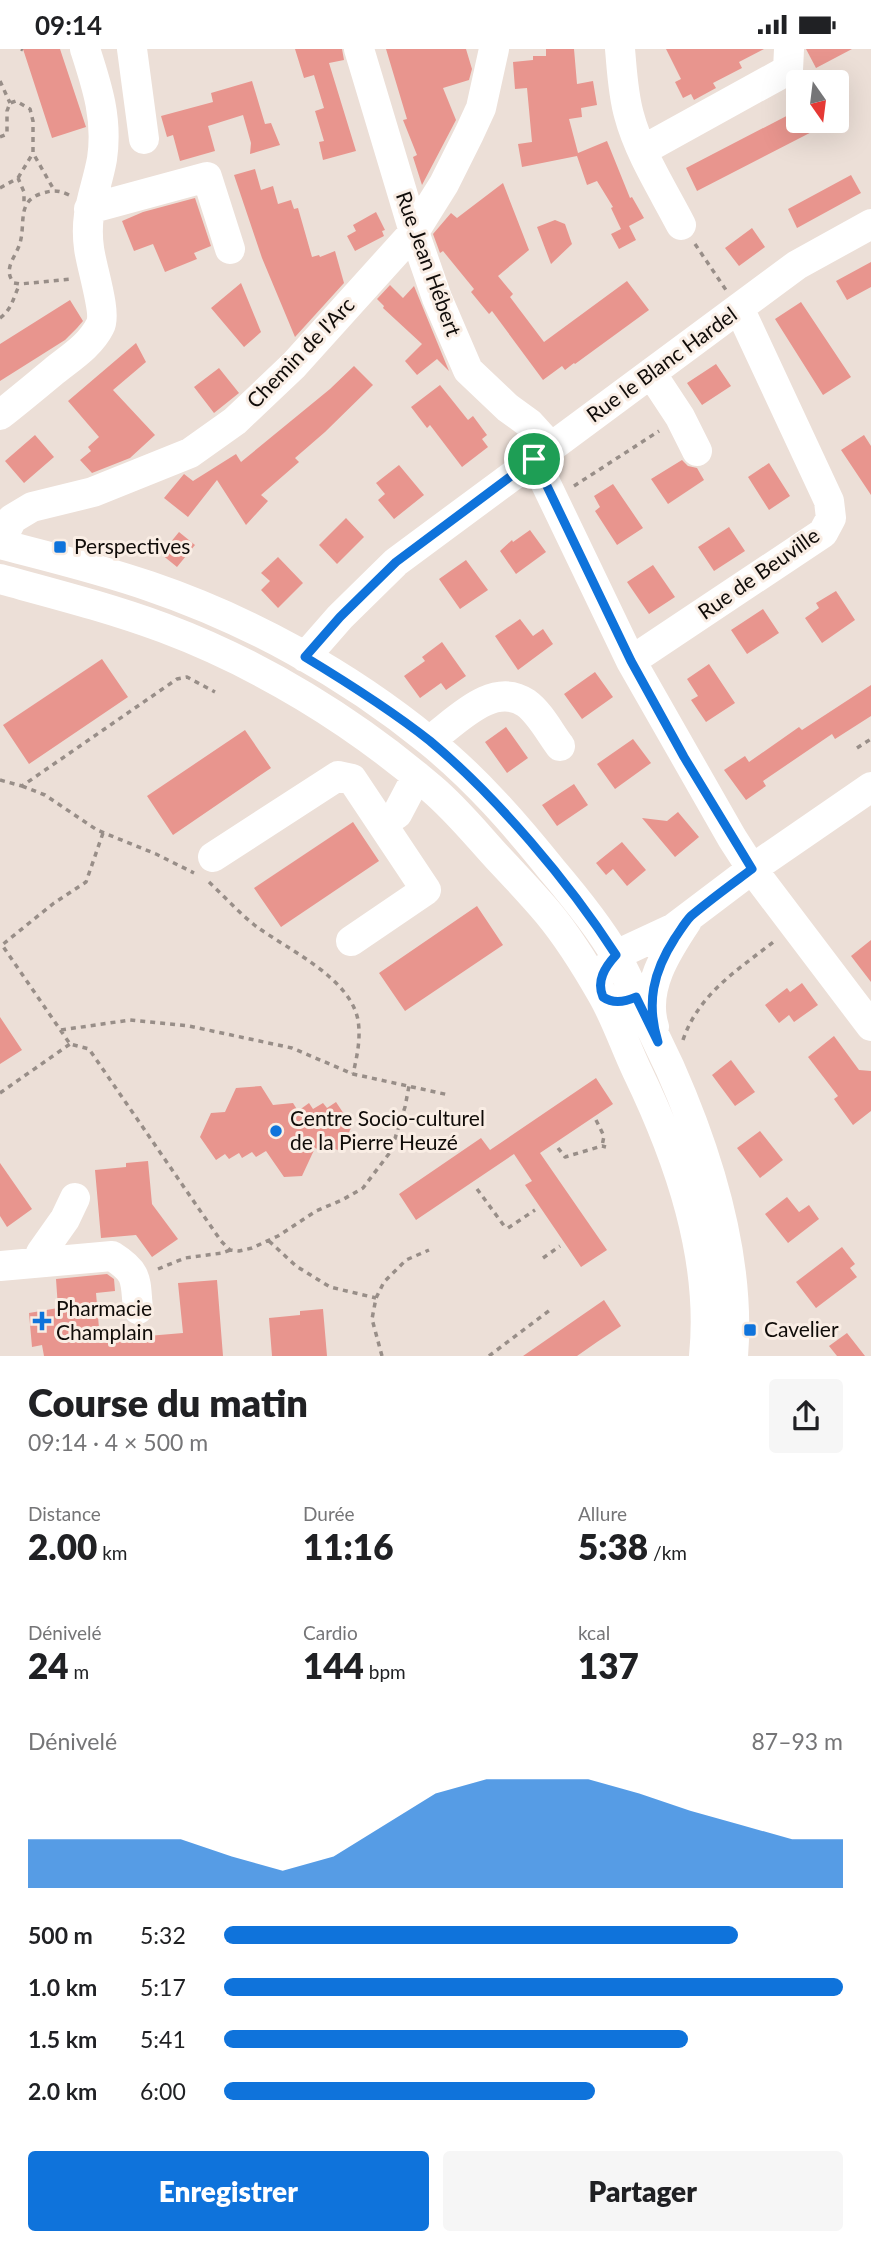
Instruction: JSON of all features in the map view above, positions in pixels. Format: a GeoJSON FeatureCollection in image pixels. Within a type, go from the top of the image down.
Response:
{"type":"FeatureCollection","features":[{"type":"Feature","properties":{"kind":"street"},"geometry":{"type":"LineString","coordinates":[[0,415],[88,344],[102,324],[101,303],[88,244],[89,207],[102,160],[104,139],[101,97],[85,49]]}},
{"type":"Feature","properties":{"kind":"street"},"geometry":{"type":"LineString","coordinates":[[132,49],[144,139]]}},
{"type":"Feature","properties":{"kind":"street","name":"Rue Jean Hébert"},"geometry":{"type":"LineString","coordinates":[[359,49],[414,232],[437,297],[468,370],[508,408],[530,424],[631,661],[691,768],[752,869],[871,1026]]}},
{"type":"Feature","properties":{"kind":"street","name":"Chemin de l'Arc"},"geometry":{"type":"LineString","coordinates":[[0,543],[12,519],[32,507],[93,492],[190,453],[234,421],[294,365],[414,232],[444,184],[470,134],[481,108],[495,49]]}},
{"type":"Feature","properties":{"kind":"street"},"geometry":{"type":"LineString","coordinates":[[620,49],[622,82],[629,116],[681,225]]}},
{"type":"Feature","properties":{"kind":"street"},"geometry":{"type":"LineString","coordinates":[[643,150],[788,70],[789,49]]}},
{"type":"Feature","properties":{"kind":"street"},"geometry":{"type":"LineString","coordinates":[[89,207],[207,177],[230,249]]}},
{"type":"Feature","properties":{"kind":"street","name":"Rue le Blanc Hardel"},"geometry":{"type":"LineString","coordinates":[[305,657],[340,617],[396,562],[651,373],[734,302],[871,224]]}},
{"type":"Feature","properties":{"kind":"street","name":"Rue de Beuville"},"geometry":{"type":"LineString","coordinates":[[631,661],[823,533],[831,518],[829,501],[734,302]]}},
{"type":"Feature","properties":{"kind":"street"},"geometry":{"type":"LineString","coordinates":[[651,373],[680,417],[697,451]]}},
{"type":"Feature","properties":{"kind":"street"},"geometry":{"type":"LineString","coordinates":[[0,543],[149,586],[244,626],[305,657],[390,711],[466,774],[521,833],[610,941],[629,949],[670,1042],[718,1207],[733,1299],[733,1356]]}},
{"type":"Feature","properties":{"kind":"street"},"geometry":{"type":"LineString","coordinates":[[0,579],[166,628],[297,692],[373,742],[416,776],[462,818],[550,914],[602,994],[663,1127],[688,1203],[704,1280],[704,1356]]}},
{"type":"Feature","properties":{"kind":"street"},"geometry":{"type":"LineString","coordinates":[[429,741],[478,704],[497,697],[514,697],[527,703],[560,746]]}},
{"type":"Feature","properties":{"kind":"street"},"geometry":{"type":"LineString","coordinates":[[213,857],[338,776],[352,779],[426,890],[351,941]]}},
{"type":"Feature","properties":{"kind":"street"},"geometry":{"type":"LineString","coordinates":[[382,823],[397,814],[416,776]]}},
{"type":"Feature","properties":{"kind":"street"},"geometry":{"type":"LineString","coordinates":[[602,994],[603,973],[629,949],[689,918],[752,869],[871,787]]}},
{"type":"Feature","properties":{"kind":"street"},"geometry":{"type":"LineString","coordinates":[[602,994],[610,1001],[621,1002],[646,988],[689,918]]}},
{"type":"Feature","properties":{"kind":"street"},"geometry":{"type":"LineString","coordinates":[[40,1262],[41,1253],[65,1219],[75,1198]]}},
{"type":"Feature","properties":{"kind":"street"},"geometry":{"type":"LineString","coordinates":[[0,1266],[112,1256],[127,1266],[134,1276],[138,1309]]}},
{"type":"Feature","properties":{"kind":"path"},"geometry":{"type":"LineString","coordinates":[[0,82],[10,103],[7,111],[7,134],[0,137]]}},
{"type":"Feature","properties":{"kind":"path"},"geometry":{"type":"LineString","coordinates":[[10,103],[16,101],[30,109],[33,115],[33,153],[54,190]]}},
{"type":"Feature","properties":{"kind":"path"},"geometry":{"type":"LineString","coordinates":[[0,188],[18,178],[33,153]]}},
{"type":"Feature","properties":{"kind":"path"},"geometry":{"type":"LineString","coordinates":[[18,178],[24,192],[24,208],[20,243],[9,267],[10,278],[14,283],[20,284],[94,277]]}},
{"type":"Feature","properties":{"kind":"path"},"geometry":{"type":"LineString","coordinates":[[24,208],[34,196],[54,190],[62,191],[89,207]]}},
{"type":"Feature","properties":{"kind":"path"},"geometry":{"type":"LineString","coordinates":[[681,225],[734,302]]}},
{"type":"Feature","properties":{"kind":"path"},"geometry":{"type":"LineString","coordinates":[[0,318],[12,306],[20,284]]}},
{"type":"Feature","properties":{"kind":"path"},"geometry":{"type":"LineString","coordinates":[[566,491],[680,417]]}},
{"type":"Feature","properties":{"kind":"path"},"geometry":{"type":"LineString","coordinates":[[22,786],[177,679],[187,677],[215,692]]}},
{"type":"Feature","properties":{"kind":"path"},"geometry":{"type":"LineString","coordinates":[[857,748],[871,739]]}},
{"type":"Feature","properties":{"kind":"path"},"geometry":{"type":"LineString","coordinates":[[0,780],[45,795],[85,823],[184,867],[209,882],[254,925],[324,973],[341,988],[358,1021],[358,1049],[353,1074]]}},
{"type":"Feature","properties":{"kind":"path"},"geometry":{"type":"LineString","coordinates":[[103,832],[86,882],[54,903],[2,945],[70,1044],[89,1049],[220,1241],[230,1251]]}},
{"type":"Feature","properties":{"kind":"path"},"geometry":{"type":"LineString","coordinates":[[670,1042],[688,1024],[709,993],[794,924]]}},
{"type":"Feature","properties":{"kind":"path"},"geometry":{"type":"LineString","coordinates":[[61,1030],[130,1020],[189,1026],[292,1048],[353,1074],[449,1095]]}},
{"type":"Feature","properties":{"kind":"path"},"geometry":{"type":"LineString","coordinates":[[0,1093],[70,1044]]}},
{"type":"Feature","properties":{"kind":"path"},"geometry":{"type":"LineString","coordinates":[[147,1273],[185,1258],[246,1250],[268,1241],[316,1211],[363,1188],[391,1151],[409,1086]]}},
{"type":"Feature","properties":{"kind":"path"},"geometry":{"type":"LineString","coordinates":[[558,1148],[565,1157],[604,1146],[604,1136],[596,1120]]}},
{"type":"Feature","properties":{"kind":"path"},"geometry":{"type":"LineString","coordinates":[[477,1188],[507,1227],[535,1210]]}},
{"type":"Feature","properties":{"kind":"path"},"geometry":{"type":"LineString","coordinates":[[268,1241],[296,1266],[330,1287],[376,1298]]}},
{"type":"Feature","properties":{"kind":"path"},"geometry":{"type":"LineString","coordinates":[[543,1258],[560,1246]]}},
{"type":"Feature","properties":{"kind":"path"},"geometry":{"type":"LineString","coordinates":[[382,1356],[372,1319],[376,1298],[384,1282],[406,1260],[429,1250]]}},
{"type":"Feature","properties":{"kind":"path"},"geometry":{"type":"LineString","coordinates":[[489,1356],[550,1310]]}},
{"type":"Feature","properties":{"kind":"building"},"geometry":{"type":"Polygon","coordinates":[[[23,49],[60,49],[86,127],[52,138],[23,49]]]}},
{"type":"Feature","properties":{"kind":"building"},"geometry":{"type":"Polygon","coordinates":[[[295,49],[342,49],[344,60],[329,63],[356,151],[323,160],[319,142],[324,141],[315,111],[324,108],[314,75],[304,78],[295,49]]]}},
{"type":"Feature","properties":{"kind":"building"},"geometry":{"type":"Polygon","coordinates":[[[386,49],[466,49],[472,69],[469,80],[443,88],[456,120],[422,185],[413,157],[417,155],[403,120],[407,119],[386,49]]]}},
{"type":"Feature","properties":{"kind":"building"},"geometry":{"type":"Polygon","coordinates":[[[546,49],[574,49],[577,84],[593,81],[597,105],[581,108],[582,117],[569,119],[578,153],[607,141],[630,198],[632,197],[644,218],[629,226],[636,240],[619,249],[611,234],[621,229],[611,208],[613,207],[597,181],[587,185],[577,156],[522,167],[518,144],[532,142],[527,88],[515,89],[513,62],[533,60],[533,56],[546,56],[546,49]]]}},
{"type":"Feature","properties":{"kind":"building"},"geometry":{"type":"Polygon","coordinates":[[[666,49],[764,49],[739,62],[742,68],[713,83],[716,88],[694,100],[691,94],[683,98],[675,82],[681,79],[666,49]]]}},
{"type":"Feature","properties":{"kind":"building"},"geometry":{"type":"Polygon","coordinates":[[[806,49],[852,49],[816,68],[806,49]]]}},
{"type":"Feature","properties":{"kind":"building"},"geometry":{"type":"Polygon","coordinates":[[[252,81],[265,124],[271,123],[280,145],[250,154],[251,143],[243,115],[208,126],[215,151],[180,161],[173,135],[167,137],[161,116],[213,102],[211,93],[252,81]]]}},
{"type":"Feature","properties":{"kind":"building"},"geometry":{"type":"Polygon","coordinates":[[[786,116],[786,133],[810,133],[697,191],[686,168],[786,116]]]}},
{"type":"Feature","properties":{"kind":"building"},"geometry":{"type":"Polygon","coordinates":[[[255,169],[261,190],[273,186],[278,204],[291,200],[294,209],[298,208],[312,257],[335,251],[344,283],[295,337],[262,258],[234,175],[255,169]]]}},
{"type":"Feature","properties":{"kind":"building"},"geometry":{"type":"Polygon","coordinates":[[[851,175],[861,193],[797,228],[788,209],[851,175]]]}},
{"type":"Feature","properties":{"kind":"building"},"geometry":{"type":"Polygon","coordinates":[[[503,183],[529,250],[498,276],[513,294],[510,297],[544,342],[627,281],[649,310],[575,364],[565,370],[562,366],[543,380],[492,311],[489,314],[471,292],[474,289],[443,251],[440,253],[433,234],[451,213],[457,218],[503,183]]]}},
{"type":"Feature","properties":{"kind":"building"},"geometry":{"type":"Polygon","coordinates":[[[195,198],[211,246],[194,253],[197,259],[165,272],[153,244],[134,251],[122,221],[143,212],[195,198]]]}},
{"type":"Feature","properties":{"kind":"building"},"geometry":{"type":"Polygon","coordinates":[[[376,212],[385,230],[382,231],[384,236],[355,251],[347,236],[356,231],[353,225],[376,212]]]}},
{"type":"Feature","properties":{"kind":"building"},"geometry":{"type":"Polygon","coordinates":[[[555,220],[565,224],[572,244],[551,264],[537,227],[555,220]]]}},
{"type":"Feature","properties":{"kind":"building"},"geometry":{"type":"Polygon","coordinates":[[[752,228],[765,247],[739,266],[725,248],[752,228]]]}},
{"type":"Feature","properties":{"kind":"building"},"geometry":{"type":"Polygon","coordinates":[[[871,262],[871,287],[847,300],[836,281],[871,262]]]}},
{"type":"Feature","properties":{"kind":"building"},"geometry":{"type":"Polygon","coordinates":[[[241,283],[261,332],[244,347],[211,308],[241,283]]]}},
{"type":"Feature","properties":{"kind":"building"},"geometry":{"type":"Polygon","coordinates":[[[390,285],[403,298],[414,286],[449,371],[437,359],[417,375],[405,361],[422,344],[383,308],[377,299],[390,285]]]}},
{"type":"Feature","properties":{"kind":"building"},"geometry":{"type":"Polygon","coordinates":[[[70,300],[83,321],[77,328],[65,340],[0,381],[0,344],[70,300]]]}},
{"type":"Feature","properties":{"kind":"building"},"geometry":{"type":"Polygon","coordinates":[[[801,302],[851,377],[823,395],[775,319],[801,302]]]}},
{"type":"Feature","properties":{"kind":"building"},"geometry":{"type":"Polygon","coordinates":[[[136,343],[146,362],[113,390],[155,435],[130,458],[92,473],[80,460],[91,451],[88,447],[99,437],[68,401],[136,343]]]}},
{"type":"Feature","properties":{"kind":"building"},"geometry":{"type":"Polygon","coordinates":[[[716,364],[731,386],[702,405],[687,383],[716,364]]]}},
{"type":"Feature","properties":{"kind":"building"},"geometry":{"type":"Polygon","coordinates":[[[354,366],[373,385],[295,458],[299,462],[261,495],[268,501],[246,525],[217,480],[188,517],[164,498],[184,474],[193,481],[236,454],[241,462],[354,366]]]}},
{"type":"Feature","properties":{"kind":"building"},"geometry":{"type":"Polygon","coordinates":[[[219,368],[239,393],[214,413],[194,387],[219,368]]]}},
{"type":"Feature","properties":{"kind":"building"},"geometry":{"type":"Polygon","coordinates":[[[440,385],[468,420],[473,416],[487,435],[482,439],[488,447],[462,467],[430,425],[427,428],[411,407],[440,385]]]}},
{"type":"Feature","properties":{"kind":"building"},"geometry":{"type":"Polygon","coordinates":[[[35,435],[54,457],[24,483],[5,461],[35,435]]]}},
{"type":"Feature","properties":{"kind":"building"},"geometry":{"type":"Polygon","coordinates":[[[864,435],[871,446],[871,495],[841,450],[864,435]]]}},
{"type":"Feature","properties":{"kind":"building"},"geometry":{"type":"Polygon","coordinates":[[[682,460],[688,466],[697,468],[704,480],[668,504],[651,479],[682,460]]]}},
{"type":"Feature","properties":{"kind":"building"},"geometry":{"type":"Polygon","coordinates":[[[769,463],[790,496],[769,510],[748,477],[769,463]]]}},
{"type":"Feature","properties":{"kind":"building"},"geometry":{"type":"Polygon","coordinates":[[[399,465],[424,495],[394,519],[378,500],[385,494],[376,483],[399,465]]]}},
{"type":"Feature","properties":{"kind":"building"},"geometry":{"type":"Polygon","coordinates":[[[613,484],[643,528],[617,545],[595,511],[600,507],[594,496],[613,484]]]}},
{"type":"Feature","properties":{"kind":"building"},"geometry":{"type":"Polygon","coordinates":[[[346,518],[364,537],[337,564],[319,545],[346,518]]]}},
{"type":"Feature","properties":{"kind":"building"},"geometry":{"type":"Polygon","coordinates":[[[729,527],[745,551],[714,571],[698,547],[729,527]]]}},
{"type":"Feature","properties":{"kind":"building"},"geometry":{"type":"Polygon","coordinates":[[[530,530],[546,552],[516,574],[500,551],[512,540],[513,542],[530,530]]]}},
{"type":"Feature","properties":{"kind":"building"},"geometry":{"type":"Polygon","coordinates":[[[179,532],[195,545],[177,567],[161,554],[179,532]]]}},
{"type":"Feature","properties":{"kind":"building"},"geometry":{"type":"Polygon","coordinates":[[[278,557],[303,583],[278,608],[261,590],[270,581],[261,573],[278,557]]]}},
{"type":"Feature","properties":{"kind":"building"},"geometry":{"type":"Polygon","coordinates":[[[466,560],[488,590],[460,609],[439,579],[466,560]]]}},
{"type":"Feature","properties":{"kind":"building"},"geometry":{"type":"Polygon","coordinates":[[[653,565],[675,597],[649,614],[627,582],[653,565]]]}},
{"type":"Feature","properties":{"kind":"building"},"geometry":{"type":"Polygon","coordinates":[[[836,591],[855,620],[822,643],[805,618],[819,608],[816,603],[836,591]]]}},
{"type":"Feature","properties":{"kind":"building"},"geometry":{"type":"Polygon","coordinates":[[[763,609],[779,633],[747,654],[731,630],[763,609]]]}},
{"type":"Feature","properties":{"kind":"building"},"geometry":{"type":"Polygon","coordinates":[[[520,619],[533,636],[543,629],[553,644],[518,670],[495,636],[520,619]]]}},
{"type":"Feature","properties":{"kind":"building"},"geometry":{"type":"Polygon","coordinates":[[[442,642],[466,676],[446,690],[441,683],[420,698],[404,676],[425,661],[422,657],[442,642]]]}},
{"type":"Feature","properties":{"kind":"building"},"geometry":{"type":"Polygon","coordinates":[[[102,659],[128,697],[29,764],[3,725],[102,659]]]}},
{"type":"Feature","properties":{"kind":"building"},"geometry":{"type":"Polygon","coordinates":[[[709,664],[735,703],[706,722],[691,700],[698,696],[687,679],[709,664]]]}},
{"type":"Feature","properties":{"kind":"building"},"geometry":{"type":"Polygon","coordinates":[[[595,672],[613,697],[582,719],[564,694],[595,672]]]}},
{"type":"Feature","properties":{"kind":"building"},"geometry":{"type":"Polygon","coordinates":[[[871,685],[871,716],[835,739],[832,734],[763,781],[766,786],[746,800],[724,770],[745,756],[749,762],[799,727],[802,730],[871,685]]]}},
{"type":"Feature","properties":{"kind":"building"},"geometry":{"type":"Polygon","coordinates":[[[506,727],[528,758],[507,773],[485,742],[506,727]]]}},
{"type":"Feature","properties":{"kind":"building"},"geometry":{"type":"Polygon","coordinates":[[[245,730],[271,768],[173,835],[147,796],[245,730]]]}},
{"type":"Feature","properties":{"kind":"building"},"geometry":{"type":"Polygon","coordinates":[[[633,739],[651,763],[615,789],[597,764],[633,739]]]}},
{"type":"Feature","properties":{"kind":"building"},"geometry":{"type":"Polygon","coordinates":[[[574,784],[588,805],[557,826],[542,805],[574,784]]]}},
{"type":"Feature","properties":{"kind":"building"},"geometry":{"type":"Polygon","coordinates":[[[678,812],[699,837],[675,857],[642,818],[667,821],[678,812]]]}},
{"type":"Feature","properties":{"kind":"building"},"geometry":{"type":"Polygon","coordinates":[[[353,822],[379,861],[281,927],[254,888],[353,822]]]}},
{"type":"Feature","properties":{"kind":"building"},"geometry":{"type":"Polygon","coordinates":[[[622,842],[646,870],[627,886],[613,869],[606,875],[596,863],[622,842]]]}},
{"type":"Feature","properties":{"kind":"building"},"geometry":{"type":"Polygon","coordinates":[[[477,906],[503,945],[405,1011],[379,973],[477,906]]]}},
{"type":"Feature","properties":{"kind":"building"},"geometry":{"type":"Polygon","coordinates":[[[871,940],[871,982],[851,956],[871,940]]]}},
{"type":"Feature","properties":{"kind":"building"},"geometry":{"type":"Polygon","coordinates":[[[802,983],[818,1005],[794,1022],[789,1015],[779,1023],[765,1005],[787,988],[790,992],[802,983]]]}},
{"type":"Feature","properties":{"kind":"building"},"geometry":{"type":"Polygon","coordinates":[[[0,1017],[22,1050],[0,1064],[0,1017]]]}},
{"type":"Feature","properties":{"kind":"building"},"geometry":{"type":"Polygon","coordinates":[[[834,1036],[859,1070],[871,1071],[871,1111],[853,1125],[834,1099],[838,1096],[808,1057],[834,1036]]]}},
{"type":"Feature","properties":{"kind":"building"},"geometry":{"type":"Polygon","coordinates":[[[731,1060],[755,1092],[735,1106],[712,1075],[731,1060]]]}},
{"type":"Feature","properties":{"kind":"building"},"geometry":{"type":"Polygon","coordinates":[[[596,1078],[613,1104],[540,1153],[607,1250],[581,1267],[525,1185],[532,1181],[514,1154],[416,1220],[399,1194],[481,1138],[490,1150],[596,1078]]]}},
{"type":"Feature","properties":{"kind":"building","name":"Centre Socio-culturel de la Pierre Heuzé"},"geometry":{"type":"Polygon","coordinates":[[[261,1086],[273,1105],[293,1103],[298,1111],[309,1103],[313,1109],[323,1103],[327,1108],[336,1102],[352,1126],[340,1151],[330,1147],[327,1153],[315,1148],[302,1176],[284,1177],[266,1151],[256,1157],[252,1152],[242,1158],[239,1153],[229,1159],[225,1154],[216,1160],[200,1137],[211,1113],[225,1112],[236,1088],[261,1086]]]}},
{"type":"Feature","properties":{"kind":"building"},"geometry":{"type":"Polygon","coordinates":[[[760,1131],[783,1160],[760,1178],[737,1148],[760,1131]]]}},
{"type":"Feature","properties":{"kind":"building"},"geometry":{"type":"Polygon","coordinates":[[[148,1161],[152,1204],[178,1239],[152,1257],[136,1235],[101,1238],[95,1170],[126,1167],[126,1163],[148,1161]]]}},
{"type":"Feature","properties":{"kind":"building"},"geometry":{"type":"Polygon","coordinates":[[[0,1163],[32,1209],[7,1227],[0,1216],[0,1163]]]}},
{"type":"Feature","properties":{"kind":"building"},"geometry":{"type":"Polygon","coordinates":[[[787,1197],[799,1212],[809,1205],[819,1219],[788,1243],[765,1214],[787,1197]]]}},
{"type":"Feature","properties":{"kind":"building"},"geometry":{"type":"Polygon","coordinates":[[[842,1247],[855,1264],[850,1268],[857,1277],[816,1308],[796,1282],[842,1247]]]}},
{"type":"Feature","properties":{"kind":"building"},"geometry":{"type":"Polygon","coordinates":[[[107,1274],[114,1279],[115,1291],[96,1293],[100,1340],[183,1333],[178,1283],[217,1280],[223,1356],[44,1356],[42,1345],[32,1347],[29,1313],[58,1308],[56,1279],[107,1274]]]}},
{"type":"Feature","properties":{"kind":"building"},"geometry":{"type":"Polygon","coordinates":[[[604,1300],[621,1326],[577,1356],[523,1356],[604,1300]]]}},
{"type":"Feature","properties":{"kind":"building"},"geometry":{"type":"Polygon","coordinates":[[[323,1309],[327,1356],[272,1356],[269,1318],[300,1315],[300,1311],[323,1309]]]}},
{"type":"Feature","properties":{"kind":"building"},"geometry":{"type":"Polygon","coordinates":[[[847,1333],[865,1356],[837,1356],[829,1346],[847,1333]]]}},
{"type":"Feature","properties":{"kind":"place","name":"Perspectives"},"geometry":{"type":"Point","coordinates":[60,547]}},
{"type":"Feature","properties":{"kind":"place","name":"Centre Socio-culturel de la Pierre Heuzé"},"geometry":{"type":"Point","coordinates":[276,1131]}},
{"type":"Feature","properties":{"kind":"place","name":"Pharmacie Champlain"},"geometry":{"type":"Point","coordinates":[42,1321]}},
{"type":"Feature","properties":{"kind":"place","name":"Cavelier"},"geometry":{"type":"Point","coordinates":[750,1330]}},
{"type":"Feature","properties":{"kind":"route"},"geometry":{"type":"LineString","coordinates":[[534,459],[631,661],[684,757],[752,869],[689,918],[669,948],[653,990],[651,1012],[658,1042],[636,997],[621,1002],[603,997],[601,979],[616,955],[570,891],[495,803],[429,741],[390,711],[305,657],[340,617],[396,562],[534,459]]}}]}
